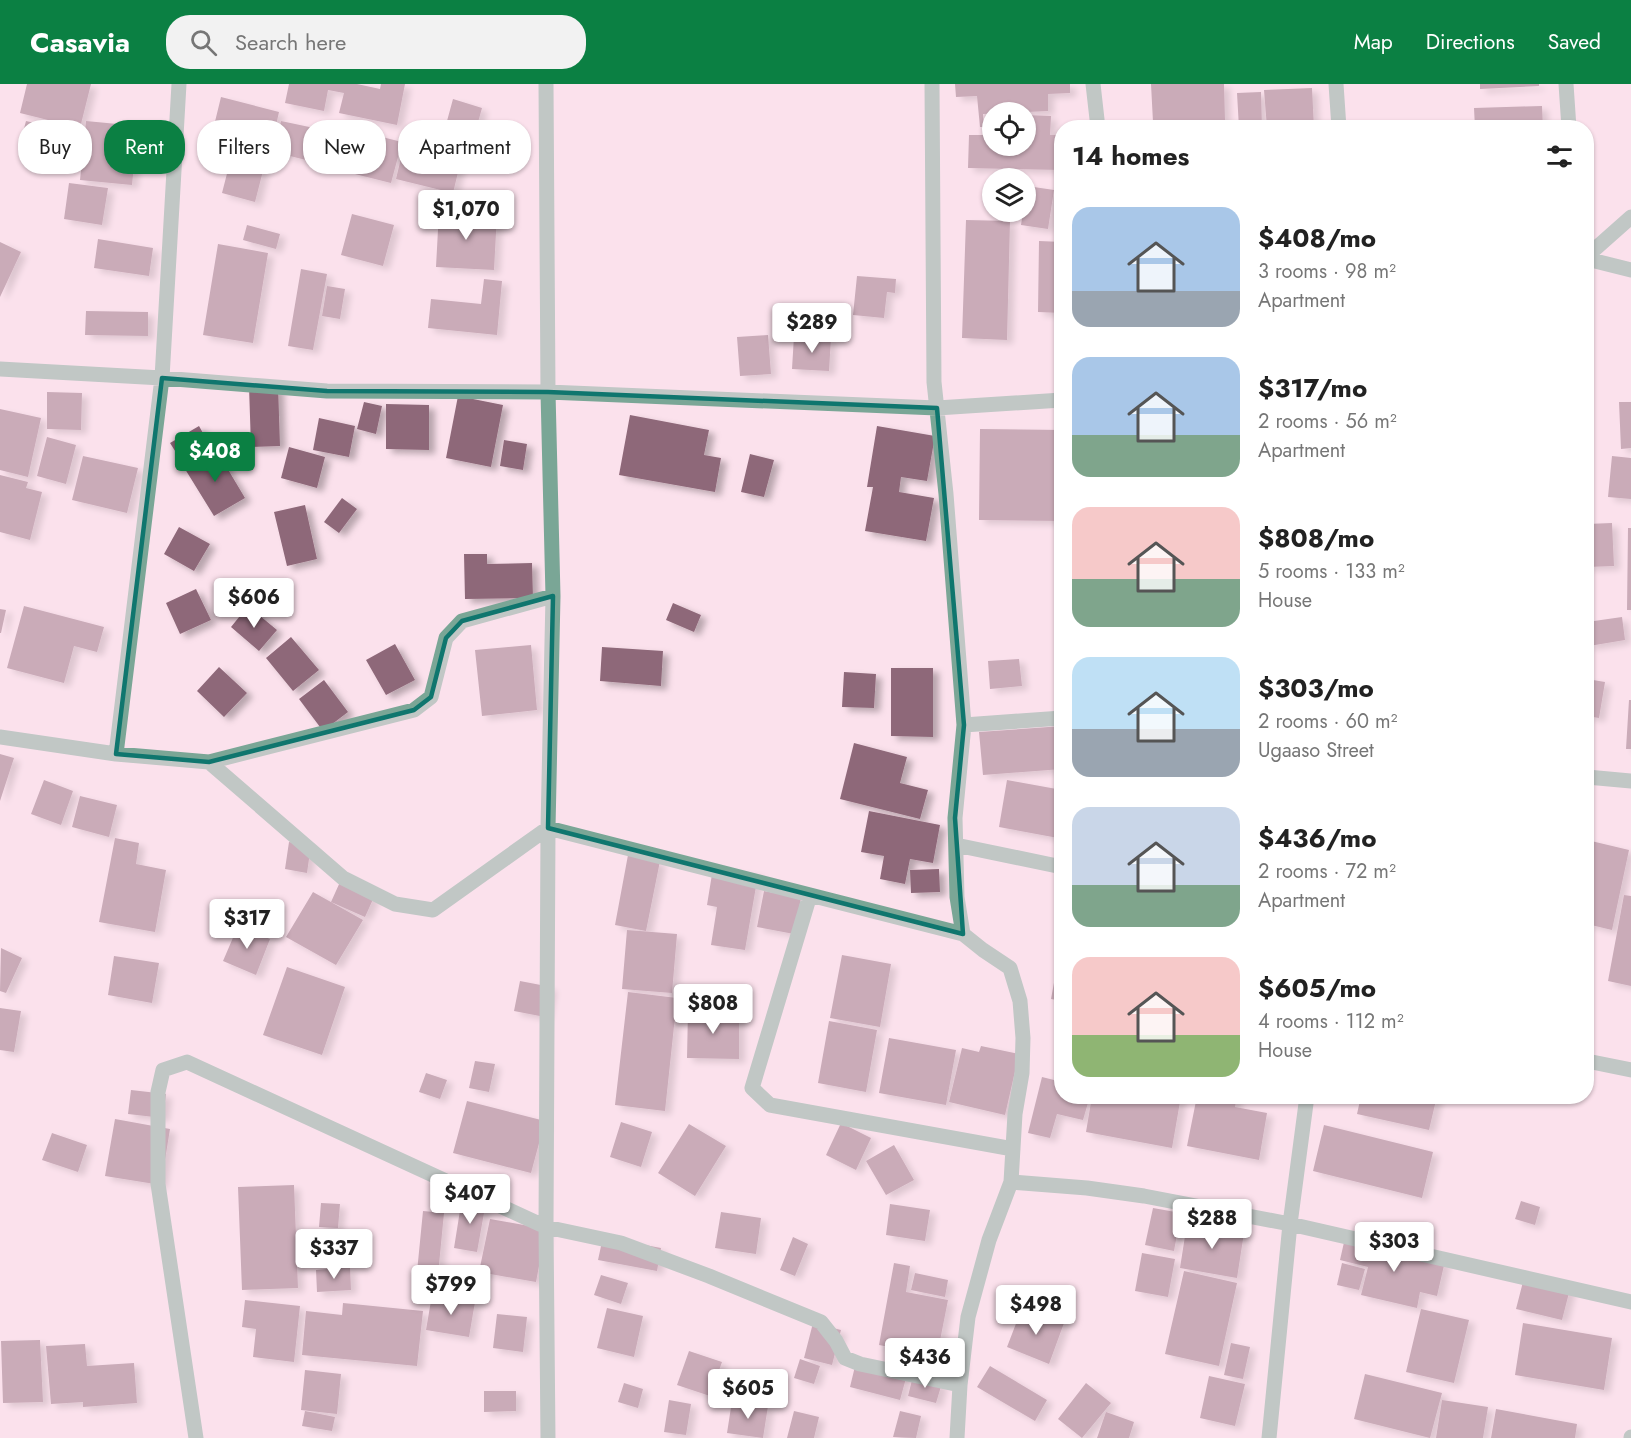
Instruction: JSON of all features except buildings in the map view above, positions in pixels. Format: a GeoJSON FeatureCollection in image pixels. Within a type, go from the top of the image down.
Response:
{"type":"FeatureCollection","features":[{"type":"Feature","properties":{"kind":"street"},"geometry":{"type":"LineString","coordinates":[[116,754],[162,378],[179,84]]}},
{"type":"Feature","properties":{"kind":"street"},"geometry":{"type":"LineString","coordinates":[[546,84],[548,392],[553,596],[548,828],[546,1227],[548,1438]]}},
{"type":"Feature","properties":{"kind":"street"},"geometry":{"type":"LineString","coordinates":[[932,84],[934,382],[964,725],[956,818],[957,897],[963,934]]}},
{"type":"Feature","properties":{"kind":"street"},"geometry":{"type":"LineString","coordinates":[[1093,84],[1097,120]]}},
{"type":"Feature","properties":{"kind":"street"},"geometry":{"type":"LineString","coordinates":[[1336,84],[1338,120]]}},
{"type":"Feature","properties":{"kind":"street"},"geometry":{"type":"LineString","coordinates":[[1566,84],[1568,120]]}},
{"type":"Feature","properties":{"kind":"street"},"geometry":{"type":"LineString","coordinates":[[1594,251],[1631,217]]}},
{"type":"Feature","properties":{"kind":"street"},"geometry":{"type":"LineString","coordinates":[[1594,259],[1631,270]]}},
{"type":"Feature","properties":{"kind":"street"},"geometry":{"type":"LineString","coordinates":[[0,369],[162,378],[327,391],[548,392],[937,408],[1054,401]]}},
{"type":"Feature","properties":{"kind":"street"},"geometry":{"type":"LineString","coordinates":[[0,737],[116,754],[209,762],[414,710],[431,697],[446,638],[462,621],[553,596]]}},
{"type":"Feature","properties":{"kind":"street"},"geometry":{"type":"LineString","coordinates":[[964,725],[1054,719]]}},
{"type":"Feature","properties":{"kind":"street"},"geometry":{"type":"LineString","coordinates":[[209,762],[343,878],[395,904],[433,910],[548,828],[963,934],[1010,968],[1020,1001],[1022,1073],[1015,1114],[1011,1182],[989,1240],[968,1317],[960,1385],[957,1438]]}},
{"type":"Feature","properties":{"kind":"street"},"geometry":{"type":"LineString","coordinates":[[1594,778],[1631,781]]}},
{"type":"Feature","properties":{"kind":"street"},"geometry":{"type":"LineString","coordinates":[[956,845],[1054,865]]}},
{"type":"Feature","properties":{"kind":"street"},"geometry":{"type":"LineString","coordinates":[[810,895],[752,1088],[770,1105],[1013,1149]]}},
{"type":"Feature","properties":{"kind":"street"},"geometry":{"type":"LineString","coordinates":[[196,1438],[158,1184],[158,1092],[163,1070],[187,1062],[546,1227],[621,1243],[821,1322],[836,1341],[844,1358],[860,1364],[960,1385]]}},
{"type":"Feature","properties":{"kind":"street"},"geometry":{"type":"LineString","coordinates":[[1594,1062],[1631,1070]]}},
{"type":"Feature","properties":{"kind":"street"},"geometry":{"type":"LineString","coordinates":[[1269,1438],[1290,1224],[1306,1104]]}},
{"type":"Feature","properties":{"kind":"street"},"geometry":{"type":"LineString","coordinates":[[1011,1182],[1087,1188],[1144,1196],[1290,1224],[1631,1302]]}},
{"type":"Feature","properties":{"kind":"highlighted area"},"geometry":{"type":"Polygon","coordinates":[[[162,378],[327,391],[548,392],[937,408],[964,725],[955,818],[963,934],[548,828],[553,596],[462,621],[446,638],[431,697],[414,710],[209,762],[116,754],[162,378]]]}}]}
